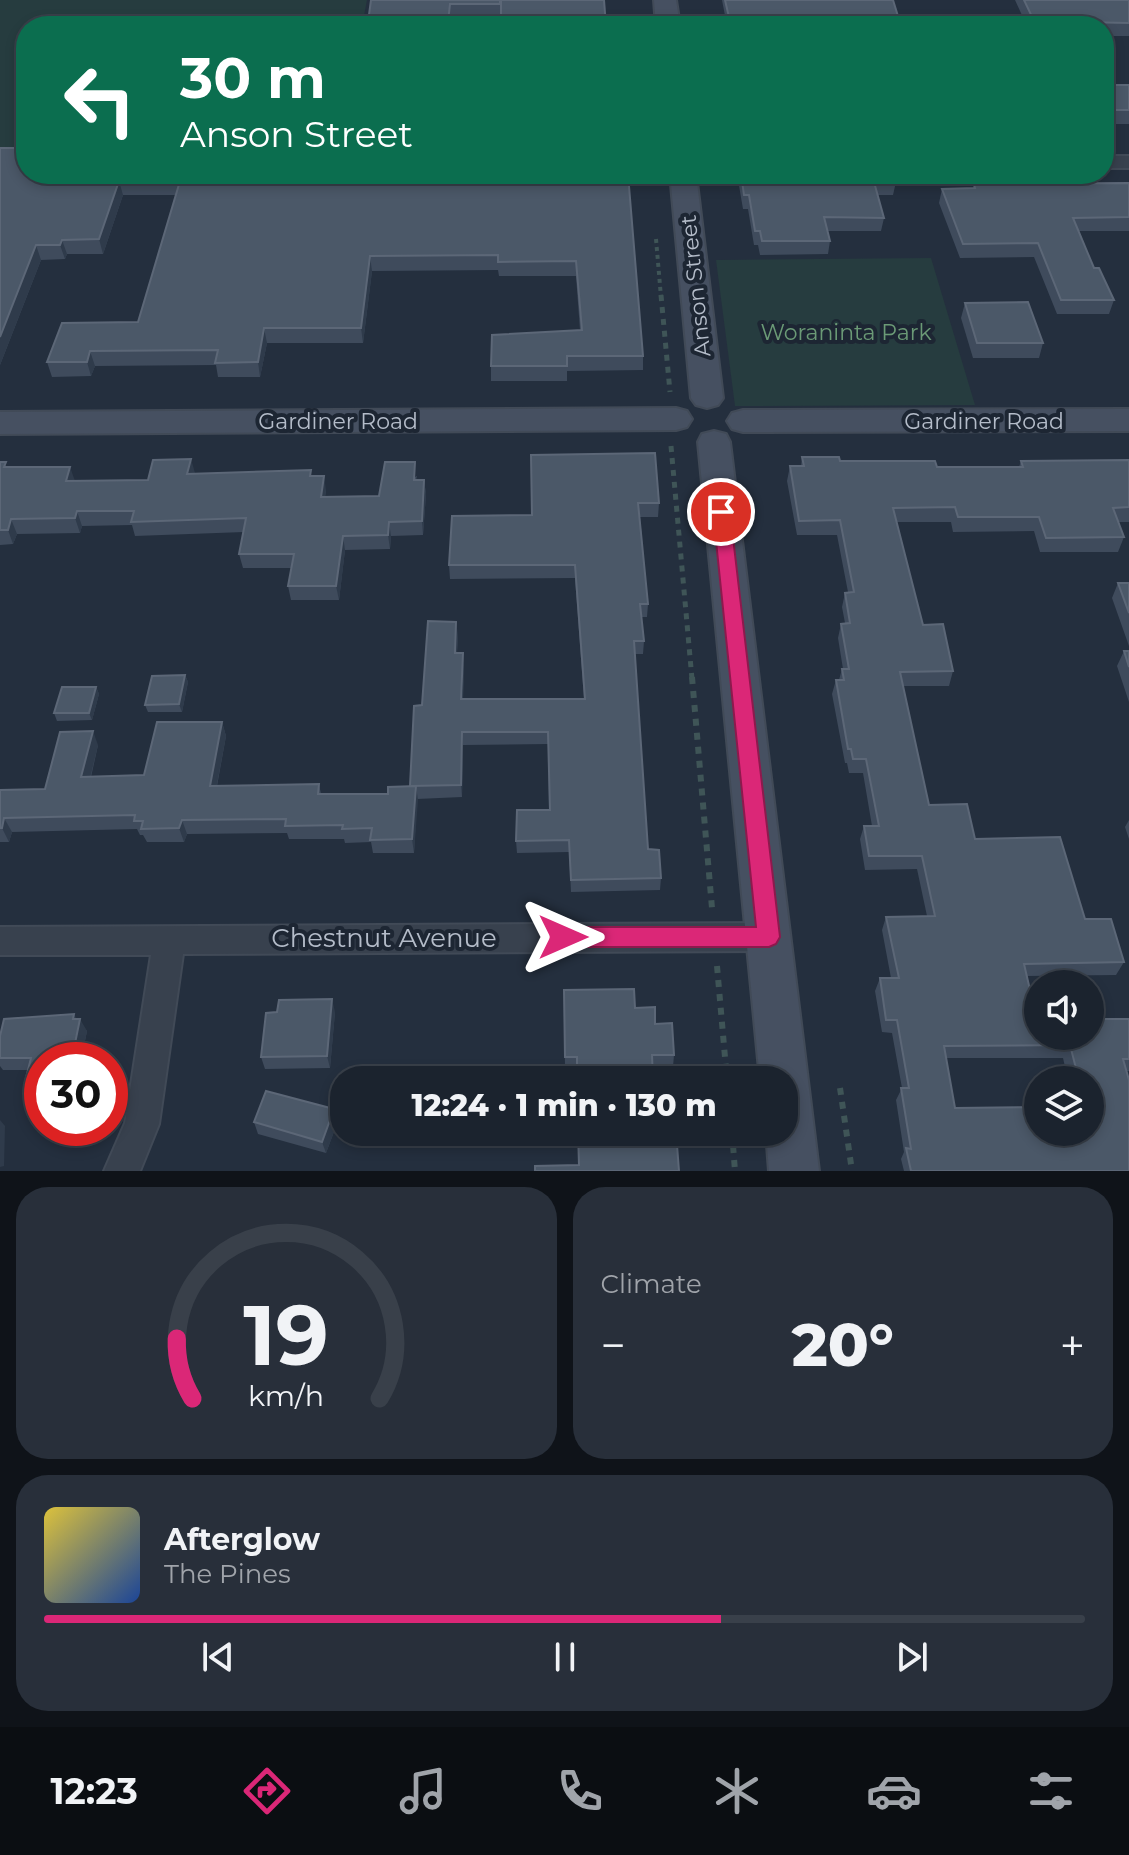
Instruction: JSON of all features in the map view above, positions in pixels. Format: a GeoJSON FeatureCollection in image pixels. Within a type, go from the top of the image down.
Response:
{"type":"FeatureCollection","features":[{"type":"Feature","properties":{"kind":"street","name":"Anson Street"},"geometry":{"type":"LineString","coordinates":[[684,184],[707,398]]}},
{"type":"Feature","properties":{"kind":"street"},"geometry":{"type":"LineString","coordinates":[[728,432],[698,441],[663,420],[685,404],[707,398],[734,407],[728,432],[769,937],[794,1171]]}},
{"type":"Feature","properties":{"kind":"street","name":"Gardiner Road"},"geometry":{"type":"LineString","coordinates":[[0,423],[663,420]]}},
{"type":"Feature","properties":{"kind":"street","name":"Gardiner Road"},"geometry":{"type":"LineString","coordinates":[[728,432],[1129,420]]}},
{"type":"Feature","properties":{"kind":"street","name":"Chestnut Avenue"},"geometry":{"type":"LineString","coordinates":[[0,941],[769,937]]}},
{"type":"Feature","properties":{"kind":"street"},"geometry":{"type":"LineString","coordinates":[[122,1171],[142,1124],[169,940]]}},
{"type":"Feature","properties":{"kind":"path"},"geometry":{"type":"LineString","coordinates":[[656,237],[670,394],[647,395],[663,420],[653,446],[672,446],[726,1066]]}},
{"type":"Feature","properties":{"kind":"path"},"geometry":{"type":"LineString","coordinates":[[840,1088],[852,1171]]}},
{"type":"Feature","properties":{"kind":"path"},"geometry":{"type":"LineString","coordinates":[[733,1146],[735,1171]]}},
{"type":"Feature","properties":{"kind":"green space"},"geometry":{"type":"Polygon","coordinates":[[[0,0],[367,0],[364,16],[16,16],[16,154],[0,154],[0,0]]]}},
{"type":"Feature","properties":{"kind":"green space","name":"Woraninta Park"},"geometry":{"type":"Polygon","coordinates":[[[931,258],[975,405],[735,406],[716,260],[931,258]]]}},
{"type":"Feature","properties":{"kind":"building"},"geometry":{"type":"Polygon","coordinates":[[[371,0],[500,0],[500,4],[450,4],[449,16],[369,16],[371,0]]]}},
{"type":"Feature","properties":{"kind":"building"},"geometry":{"type":"Polygon","coordinates":[[[501,0],[604,0],[605,16],[501,16],[501,0]]]}},
{"type":"Feature","properties":{"kind":"building"},"geometry":{"type":"Polygon","coordinates":[[[725,0],[893,0],[898,16],[729,16],[725,0]]]}},
{"type":"Feature","properties":{"kind":"building"},"geometry":{"type":"Polygon","coordinates":[[[1024,0],[1129,0],[1129,23],[1114,23],[1114,16],[1032,16],[1024,0]]]}},
{"type":"Feature","properties":{"kind":"building"},"geometry":{"type":"Polygon","coordinates":[[[1114,85],[1129,85],[1129,110],[1114,110],[1114,85]]]}},
{"type":"Feature","properties":{"kind":"building"},"geometry":{"type":"Polygon","coordinates":[[[0,148],[16,148],[16,184],[118,184],[99,239],[62,240],[60,245],[36,245],[0,337],[0,148]]]}},
{"type":"Feature","properties":{"kind":"building"},"geometry":{"type":"Polygon","coordinates":[[[1129,183],[1129,217],[1073,218],[1094,268],[1099,268],[1114,300],[1061,300],[1038,243],[963,244],[942,189],[975,188],[974,184],[1129,183]]]}},
{"type":"Feature","properties":{"kind":"building"},"geometry":{"type":"Polygon","coordinates":[[[179,184],[629,184],[643,356],[567,356],[567,366],[491,366],[492,335],[582,330],[576,261],[498,262],[498,255],[370,256],[361,328],[264,328],[258,362],[215,363],[218,350],[90,351],[87,362],[47,362],[62,323],[138,322],[179,184]]]}},
{"type":"Feature","properties":{"kind":"building"},"geometry":{"type":"Polygon","coordinates":[[[742,184],[875,184],[884,218],[824,217],[830,241],[762,241],[760,231],[755,231],[749,195],[744,195],[742,184]]]}},
{"type":"Feature","properties":{"kind":"building"},"geometry":{"type":"Polygon","coordinates":[[[1028,302],[1043,343],[977,343],[965,303],[1028,302]]]}},
{"type":"Feature","properties":{"kind":"building"},"geometry":{"type":"Polygon","coordinates":[[[655,453],[659,503],[638,503],[648,604],[640,604],[644,641],[634,641],[648,849],[659,850],[661,878],[571,880],[569,840],[516,841],[517,810],[550,810],[548,732],[462,732],[461,785],[410,786],[414,706],[422,705],[428,621],[456,622],[455,653],[463,653],[461,699],[585,699],[575,565],[449,565],[452,516],[532,515],[531,455],[655,453]]]}},
{"type":"Feature","properties":{"kind":"building"},"geometry":{"type":"Polygon","coordinates":[[[802,457],[839,457],[840,461],[935,461],[937,467],[1023,467],[1021,461],[1129,460],[1129,507],[1113,508],[1124,537],[1046,538],[1039,517],[958,517],[955,507],[893,508],[923,625],[943,624],[953,671],[900,672],[929,805],[967,804],[975,839],[1060,837],[1085,919],[1111,919],[1124,962],[1024,964],[1024,1045],[944,1046],[955,1108],[1024,1107],[1024,1146],[1104,1146],[1104,1066],[1075,1066],[1071,1050],[1104,1050],[1104,1019],[1129,1019],[1129,1059],[1123,1059],[1129,1080],[1129,1171],[911,1171],[906,1148],[911,1149],[901,1088],[909,1088],[897,1020],[886,1020],[880,978],[899,978],[886,917],[935,916],[922,856],[869,856],[864,826],[879,826],[866,759],[853,759],[851,749],[848,749],[836,680],[844,680],[842,669],[849,669],[841,624],[850,623],[845,593],[854,592],[840,520],[799,521],[790,466],[804,466],[802,457]]]}},
{"type":"Feature","properties":{"kind":"building"},"geometry":{"type":"Polygon","coordinates":[[[191,459],[187,474],[311,470],[310,476],[324,476],[321,497],[379,496],[385,462],[415,462],[414,480],[424,480],[422,521],[389,522],[388,535],[343,536],[336,586],[288,586],[294,554],[239,554],[246,518],[131,522],[134,511],[77,511],[75,518],[11,519],[8,530],[0,530],[0,462],[6,462],[4,467],[70,467],[66,481],[148,480],[153,460],[191,459]]]}},
{"type":"Feature","properties":{"kind":"building"},"geometry":{"type":"Polygon","coordinates":[[[1118,583],[1129,583],[1129,613],[1118,583]]]}},
{"type":"Feature","properties":{"kind":"building"},"geometry":{"type":"Polygon","coordinates":[[[185,675],[179,704],[145,705],[152,676],[185,675]]]}},
{"type":"Feature","properties":{"kind":"building"},"geometry":{"type":"Polygon","coordinates":[[[62,687],[96,687],[89,713],[54,713],[62,687]]]}},
{"type":"Feature","properties":{"kind":"building"},"geometry":{"type":"Polygon","coordinates":[[[157,722],[222,722],[210,786],[319,784],[318,794],[388,794],[388,787],[416,786],[412,839],[370,840],[372,828],[285,826],[286,819],[182,820],[179,828],[141,829],[143,821],[134,821],[135,815],[4,818],[0,828],[0,790],[45,789],[60,732],[93,731],[81,777],[144,775],[157,722]]]}},
{"type":"Feature","properties":{"kind":"building"},"geometry":{"type":"Polygon","coordinates":[[[634,989],[635,1008],[655,1007],[655,1024],[672,1023],[674,1055],[652,1055],[652,1066],[577,1066],[577,1057],[565,1057],[564,990],[634,989]]]}},
{"type":"Feature","properties":{"kind":"building"},"geometry":{"type":"Polygon","coordinates":[[[332,999],[327,1056],[261,1057],[266,1013],[277,1012],[279,1000],[332,999]]]}},
{"type":"Feature","properties":{"kind":"building"},"geometry":{"type":"Polygon","coordinates":[[[74,1014],[73,1019],[80,1019],[75,1042],[24,1042],[24,1058],[0,1058],[4,1019],[74,1014]]]}},
{"type":"Feature","properties":{"kind":"building"},"geometry":{"type":"Polygon","coordinates":[[[266,1091],[330,1108],[330,1120],[322,1142],[254,1122],[266,1091]]]}},
{"type":"Feature","properties":{"kind":"building"},"geometry":{"type":"Polygon","coordinates":[[[578,1146],[677,1146],[679,1171],[535,1171],[535,1166],[579,1165],[578,1146]]]}},
{"type":"Feature","properties":{"kind":"route"},"geometry":{"type":"LineString","coordinates":[[563,937],[769,937],[721,512]]}}]}
